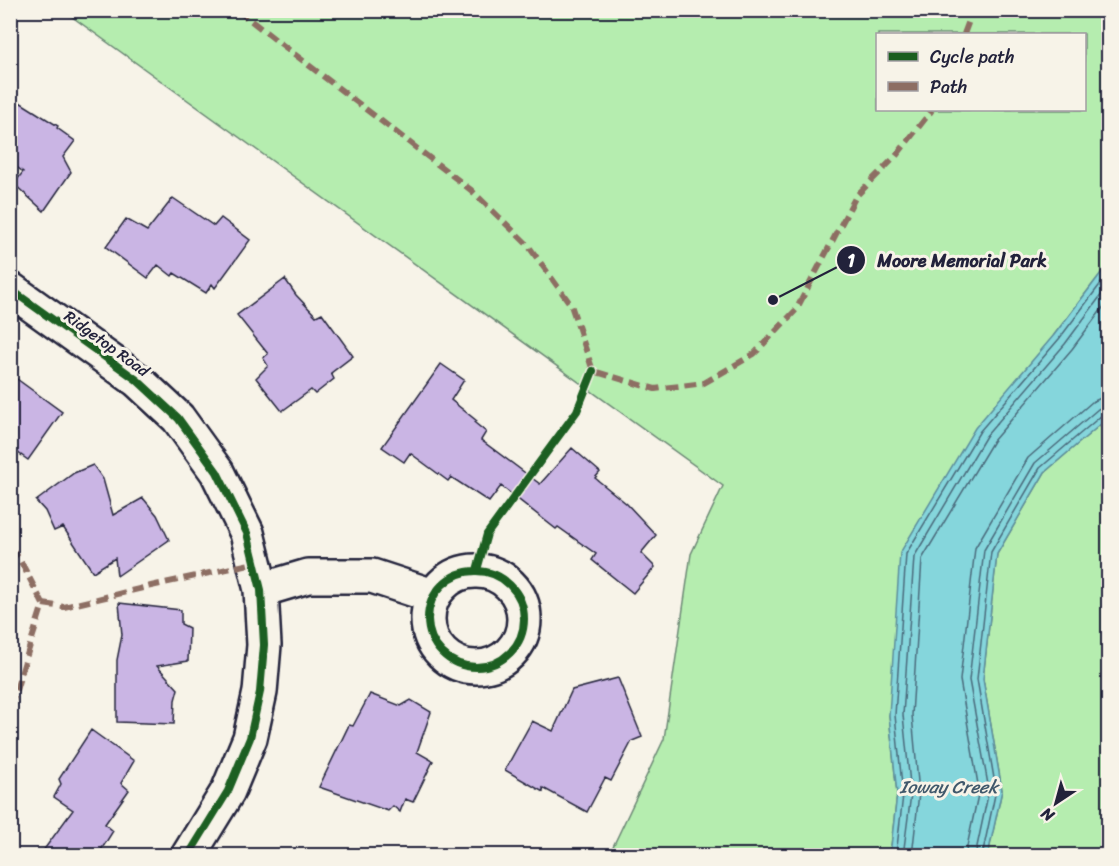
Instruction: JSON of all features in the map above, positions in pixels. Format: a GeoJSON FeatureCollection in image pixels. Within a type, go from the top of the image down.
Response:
{"type":"FeatureCollection","features":[{"type":"Feature","properties":{"kind":"street","name":"Ridgetop Road"},"geometry":{"type":"LineString","coordinates":[[10,289],[137,380],[178,418],[218,472],[247,533],[261,590],[264,645],[260,692],[250,738],[228,791],[188,855]]}},
{"type":"Feature","properties":{"kind":"street"},"geometry":{"type":"LineString","coordinates":[[261,590],[308,576],[372,576],[434,596]]}},
{"type":"Feature","properties":{"kind":"green space"},"geometry":{"type":"Polygon","coordinates":[[[64,11],[1108,11],[1108,264],[1054,335],[889,715],[897,794],[890,855],[609,855],[664,739],[691,554],[723,486],[64,11]]]}},
{"type":"Feature","properties":{"kind":"green space"},"geometry":{"type":"Polygon","coordinates":[[[1108,418],[1108,855],[988,855],[1002,790],[983,679],[997,554],[1045,472],[1108,418]]]}},
{"type":"Feature","properties":{"kind":"water","name":"Ioway Creek"},"geometry":{"type":"Polygon","coordinates":[[[1108,264],[1108,418],[1045,472],[997,554],[983,679],[1002,790],[988,855],[890,855],[897,794],[889,715],[900,553],[975,428],[1054,335],[1108,264]]]}},
{"type":"Feature","properties":{"kind":"building"},"geometry":{"type":"Polygon","coordinates":[[[10,96],[58,126],[57,128],[75,141],[63,157],[71,172],[44,211],[14,184],[23,172],[10,162],[10,96]]]}},
{"type":"Feature","properties":{"kind":"building"},"geometry":{"type":"Polygon","coordinates":[[[173,198],[214,226],[221,218],[250,240],[215,288],[212,284],[206,293],[174,273],[172,276],[158,265],[148,278],[106,247],[126,219],[147,231],[173,198]]]}},
{"type":"Feature","properties":{"kind":"building"},"geometry":{"type":"Polygon","coordinates":[[[285,279],[296,295],[316,316],[322,313],[353,356],[331,373],[334,379],[315,394],[311,390],[282,411],[256,378],[268,366],[263,358],[268,354],[237,315],[285,279]]]}},
{"type":"Feature","properties":{"kind":"building"},"geometry":{"type":"Polygon","coordinates":[[[441,364],[464,380],[451,400],[477,421],[475,423],[486,432],[481,440],[540,484],[572,448],[600,472],[595,478],[627,504],[656,535],[641,553],[655,567],[633,593],[592,560],[596,554],[558,527],[556,529],[501,486],[489,502],[451,477],[448,481],[410,453],[404,462],[382,447],[441,364]]]}},
{"type":"Feature","properties":{"kind":"building"},"geometry":{"type":"Polygon","coordinates":[[[10,374],[62,412],[28,460],[10,447],[10,374]]]}},
{"type":"Feature","properties":{"kind":"building"},"geometry":{"type":"Polygon","coordinates":[[[93,465],[103,479],[113,515],[143,498],[157,515],[169,540],[117,576],[115,558],[93,572],[63,527],[54,531],[45,511],[36,501],[74,473],[93,465]]]}},
{"type":"Feature","properties":{"kind":"building"},"geometry":{"type":"Polygon","coordinates":[[[119,603],[181,610],[181,624],[189,628],[188,661],[157,666],[178,689],[174,724],[117,722],[117,660],[122,635],[119,603]]]}},
{"type":"Feature","properties":{"kind":"building"},"geometry":{"type":"Polygon","coordinates":[[[618,678],[642,737],[632,741],[611,781],[605,778],[587,812],[543,788],[543,792],[505,770],[532,721],[553,731],[572,690],[618,678]]]}},
{"type":"Feature","properties":{"kind":"building"},"geometry":{"type":"Polygon","coordinates":[[[370,694],[401,706],[411,700],[431,712],[417,752],[433,761],[413,802],[405,799],[400,812],[393,806],[388,811],[319,787],[349,725],[353,726],[370,694]]]}},
{"type":"Feature","properties":{"kind":"building"},"geometry":{"type":"Polygon","coordinates":[[[91,730],[134,761],[121,783],[129,790],[105,824],[113,831],[98,855],[40,855],[73,810],[54,797],[61,784],[59,779],[91,730]]]}},
{"type":"Feature","properties":{"kind":"marked path"},"geometry":{"type":"LineString","coordinates":[[237,10],[471,190],[527,244],[571,305],[593,371],[655,389],[704,383],[754,354],[796,310],[856,196],[896,156],[931,111]]}},
{"type":"Feature","properties":{"kind":"marked path"},"geometry":{"type":"LineString","coordinates":[[964,33],[973,10]]}},
{"type":"Feature","properties":{"kind":"marked path"},"geometry":{"type":"LineString","coordinates":[[10,548],[19,558],[43,604],[10,709]]}},
{"type":"Feature","properties":{"kind":"marked path"},"geometry":{"type":"LineString","coordinates":[[43,604],[64,607],[254,563]]}},
{"type":"Feature","properties":{"kind":"cycle path"},"geometry":{"type":"LineString","coordinates":[[10,289],[137,380],[178,418],[217,472],[247,533],[261,590],[264,645],[260,692],[250,738],[228,791],[188,856]]}},
{"type":"Feature","properties":{"kind":"cycle path"},"geometry":{"type":"LineString","coordinates":[[477,570],[487,534],[577,411],[593,371]]}},
{"type":"Feature","properties":{"kind":"cycle path"},"geometry":{"type":"LineString","coordinates":[[476,571],[495,574],[510,585],[521,600],[524,619],[521,638],[510,653],[495,664],[476,667],[457,664],[442,653],[431,638],[428,619],[431,600],[442,585],[457,574],[476,571]]}},
{"type":"Feature","properties":{"kind":"place","name":"Moore Memorial Park"},"geometry":{"type":"Point","coordinates":[773,300]}}]}
